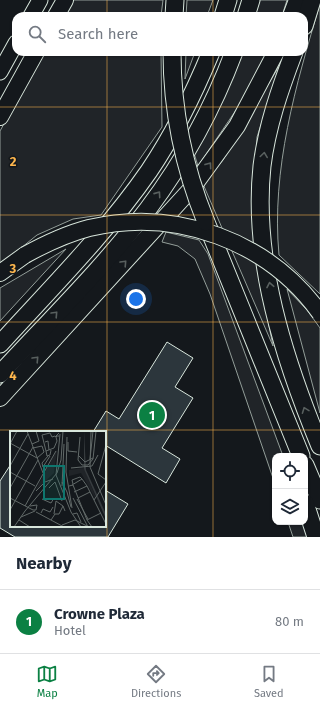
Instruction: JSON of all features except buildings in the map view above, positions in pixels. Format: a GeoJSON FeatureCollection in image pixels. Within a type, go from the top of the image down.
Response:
{"type":"FeatureCollection","features":[{"type":"Feature","properties":{"kind":"highway"},"geometry":{"type":"LineString","coordinates":[[58,12],[65,0]]}},
{"type":"Feature","properties":{"kind":"highway"},"geometry":{"type":"LineString","coordinates":[[174,12],[176,0]]}},
{"type":"Feature","properties":{"kind":"highway"},"geometry":{"type":"LineString","coordinates":[[224,12],[228,0]]}},
{"type":"Feature","properties":{"kind":"highway"},"geometry":{"type":"LineString","coordinates":[[247,12],[251,0]]}},
{"type":"Feature","properties":{"kind":"highway"},"geometry":{"type":"LineString","coordinates":[[292,12],[297,0]]}},
{"type":"Feature","properties":{"kind":"highway"},"geometry":{"type":"LineString","coordinates":[[308,13],[312,0]]}},
{"type":"Feature","properties":{"kind":"highway"},"geometry":{"type":"LineString","coordinates":[[0,118],[34,56]]}},
{"type":"Feature","properties":{"kind":"highway"},"geometry":{"type":"LineString","coordinates":[[172,56],[173,88],[180,135],[191,180],[206,222],[300,453]]}},
{"type":"Feature","properties":{"kind":"highway"},"geometry":{"type":"LineString","coordinates":[[0,344],[74,264],[138,186],[180,121],[209,56]]}},
{"type":"Feature","properties":{"kind":"highway"},"geometry":{"type":"LineString","coordinates":[[0,374],[99,267],[148,208],[181,160],[199,129],[217,94],[232,56]]}},
{"type":"Feature","properties":{"kind":"highway"},"geometry":{"type":"LineString","coordinates":[[0,398],[161,223],[200,178],[237,126],[274,56]]}},
{"type":"Feature","properties":{"kind":"highway"},"geometry":{"type":"LineString","coordinates":[[293,56],[275,107],[265,147],[261,176],[261,219],[268,275],[280,328],[295,380],[320,446]]}},
{"type":"Feature","properties":{"kind":"highway"},"geometry":{"type":"LineString","coordinates":[[0,273],[25,255],[70,234],[102,225],[145,222],[187,226],[228,239],[265,259],[298,286],[320,313]]}},
{"type":"Feature","properties":{"kind":"highway"},"geometry":{"type":"LineString","coordinates":[[280,407],[288,453]]}},
{"type":"Feature","properties":{"kind":"highway"},"geometry":{"type":"LineString","coordinates":[[308,472],[320,500]]}},
{"type":"Feature","properties":{"kind":"highway"},"geometry":{"type":"LineString","coordinates":[[308,512],[316,537]]}},
{"type":"Feature","properties":{"kind":"main road"},"geometry":{"type":"LineString","coordinates":[[33,12],[40,0]]}},
{"type":"Feature","properties":{"kind":"main road"},"geometry":{"type":"LineString","coordinates":[[0,72],[12,50]]}},
{"type":"Feature","properties":{"kind":"shaded area"},"geometry":{"type":"Polygon","coordinates":[[[73,0],[163,0],[162,12],[66,12],[73,0]]]}},
{"type":"Feature","properties":{"kind":"shaded area"},"geometry":{"type":"Polygon","coordinates":[[[187,0],[213,0],[208,12],[186,12],[187,0]]]}},
{"type":"Feature","properties":{"kind":"shaded area"},"geometry":{"type":"Polygon","coordinates":[[[258,0],[287,0],[283,12],[254,12],[258,0]]]}},
{"type":"Feature","properties":{"kind":"shaded area"},"geometry":{"type":"Polygon","coordinates":[[[320,4],[320,294],[279,255],[277,223],[282,159],[294,96],[305,56],[308,56],[308,45],[320,4]]]}},
{"type":"Feature","properties":{"kind":"shaded area"},"geometry":{"type":"Polygon","coordinates":[[[42,56],[161,56],[162,127],[101,215],[73,219],[37,235],[0,265],[0,131],[42,56]]]}},
{"type":"Feature","properties":{"kind":"shaded area"},"geometry":{"type":"Polygon","coordinates":[[[186,56],[194,56],[185,79],[186,56]]]}},
{"type":"Feature","properties":{"kind":"shaded area"},"geometry":{"type":"Polygon","coordinates":[[[238,56],[264,56],[251,88],[198,166],[193,150],[238,56]]]}},
{"type":"Feature","properties":{"kind":"shaded area"},"geometry":{"type":"Polygon","coordinates":[[[281,63],[257,137],[253,213],[258,270],[273,346],[203,184],[223,160],[281,63]]]}},
{"type":"Feature","properties":{"kind":"shaded area"},"geometry":{"type":"Polygon","coordinates":[[[166,232],[199,240],[208,254],[282,453],[272,453],[272,475],[210,294],[195,259],[178,246],[162,242],[166,232]]]}},
{"type":"Feature","properties":{"kind":"shaded area"},"geometry":{"type":"Polygon","coordinates":[[[66,249],[0,321],[0,288],[66,249]]]}},
{"type":"Feature","properties":{"kind":"shaded area"},"geometry":{"type":"Polygon","coordinates":[[[287,289],[307,310],[320,328],[320,413],[287,289]]]}},
{"type":"Feature","properties":{"kind":"shaded area"},"geometry":{"type":"Polygon","coordinates":[[[289,525],[306,525],[311,537],[293,537],[289,525]]]}},
{"type":"Feature","properties":{"kind":"place","name":"Crowne Plaza"},"geometry":{"type":"Point","coordinates":[152,415]}}]}
